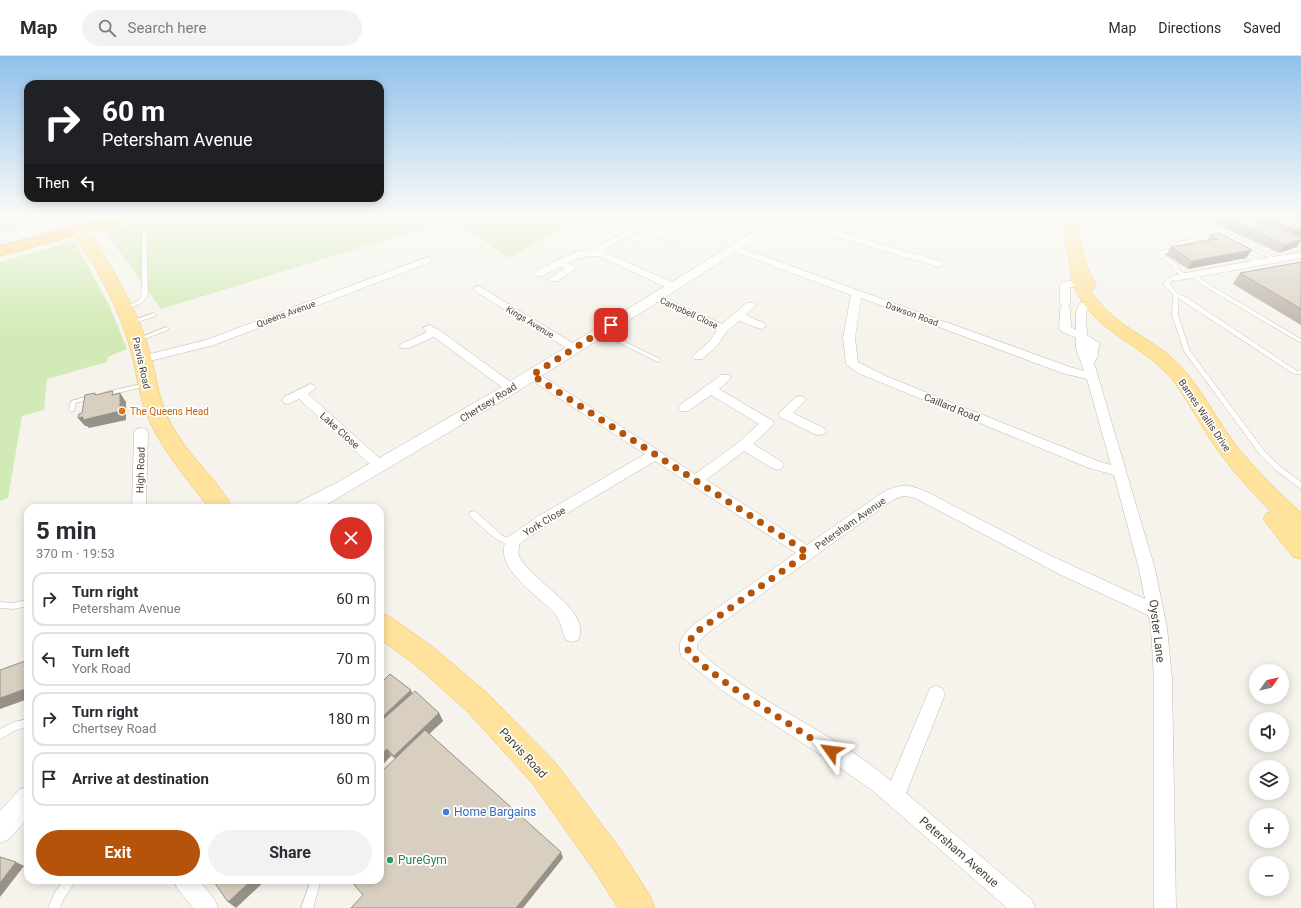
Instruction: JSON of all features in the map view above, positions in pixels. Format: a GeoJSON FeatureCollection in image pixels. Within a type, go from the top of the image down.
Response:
{"type":"FeatureCollection","features":[{"type":"Feature","properties":{"kind":"main road","name":"Parvis Road"},"geometry":{"type":"LineString","coordinates":[[96,257],[131,323],[142,360],[146,385],[154,408],[167,436],[221,504]]}},
{"type":"Feature","properties":{"kind":"main road"},"geometry":{"type":"LineString","coordinates":[[1076,257],[1086,288]]}},
{"type":"Feature","properties":{"kind":"main road","name":"Barnes Wallis Drive"},"geometry":{"type":"LineString","coordinates":[[1086,288],[1112,324],[1141,343],[1179,375],[1233,456],[1301,528]]}},
{"type":"Feature","properties":{"kind":"main road","name":"Barnes Wallis Drive"},"geometry":{"type":"LineString","coordinates":[[1233,456],[1240,474],[1301,550]]}},
{"type":"Feature","properties":{"kind":"main road","name":"Barnes Wallis Drive"},"geometry":{"type":"LineString","coordinates":[[1249,473],[1271,492],[1301,511]]}},
{"type":"Feature","properties":{"kind":"main road","name":"Parvis Road"},"geometry":{"type":"LineString","coordinates":[[384,627],[423,655],[476,702],[544,773],[608,861],[638,908]]}},
{"type":"Feature","properties":{"kind":"street"},"geometry":{"type":"LineString","coordinates":[[539,274],[573,257]]}},
{"type":"Feature","properties":{"kind":"street"},"geometry":{"type":"LineString","coordinates":[[607,257],[672,286]]}},
{"type":"Feature","properties":{"kind":"street","name":"Chertsey Road"},"geometry":{"type":"LineString","coordinates":[[321,504],[380,466],[444,429],[575,349],[719,257]]}},
{"type":"Feature","properties":{"kind":"street","name":"Dawson Road"},"geometry":{"type":"LineString","coordinates":[[756,257],[1066,370],[1091,376]]}},
{"type":"Feature","properties":{"kind":"street"},"geometry":{"type":"LineString","coordinates":[[914,257],[939,264]]}},
{"type":"Feature","properties":{"kind":"street"},"geometry":{"type":"LineString","coordinates":[[1175,278],[1290,257]]}},
{"type":"Feature","properties":{"kind":"street","name":"Queens Avenue"},"geometry":{"type":"LineString","coordinates":[[142,360],[210,343],[428,260]]}},
{"type":"Feature","properties":{"kind":"street"},"geometry":{"type":"LineString","coordinates":[[553,279],[571,269],[561,263]]}},
{"type":"Feature","properties":{"kind":"street","name":"Oyster Lane"},"geometry":{"type":"LineString","coordinates":[[1086,288],[1065,284],[1065,329],[1082,338],[1090,340],[1093,343],[1092,356],[1088,363],[1091,376],[1103,412],[1147,569],[1159,628],[1163,678],[1165,908]]}},
{"type":"Feature","properties":{"kind":"street"},"geometry":{"type":"LineString","coordinates":[[1082,338],[1081,312],[1084,306],[1086,288]]}},
{"type":"Feature","properties":{"kind":"street","name":"Kings Avenue"},"geometry":{"type":"LineString","coordinates":[[486,291],[575,349]]}},
{"type":"Feature","properties":{"kind":"street","name":"Caillard Road"},"geometry":{"type":"LineString","coordinates":[[856,294],[848,338],[852,364],[862,370],[1094,465],[1120,472]]}},
{"type":"Feature","properties":{"kind":"street","name":"Campbell Close"},"geometry":{"type":"LineString","coordinates":[[656,297],[723,329]]}},
{"type":"Feature","properties":{"kind":"street","name":"Campbell Close"},"geometry":{"type":"LineString","coordinates":[[698,357],[713,344],[723,329],[751,305]]}},
{"type":"Feature","properties":{"kind":"street"},"geometry":{"type":"LineString","coordinates":[[738,316],[760,326]]}},
{"type":"Feature","properties":{"kind":"street"},"geometry":{"type":"LineString","coordinates":[[405,346],[432,330],[511,388]]}},
{"type":"Feature","properties":{"kind":"street"},"geometry":{"type":"LineString","coordinates":[[532,375],[808,553]]}},
{"type":"Feature","properties":{"kind":"street"},"geometry":{"type":"LineString","coordinates":[[684,408],[725,378]]}},
{"type":"Feature","properties":{"kind":"street"},"geometry":{"type":"LineString","coordinates":[[711,389],[768,424]]}},
{"type":"Feature","properties":{"kind":"street","name":"Lake Close"},"geometry":{"type":"LineString","coordinates":[[288,400],[305,391],[380,466]]}},
{"type":"Feature","properties":{"kind":"street"},"geometry":{"type":"LineString","coordinates":[[695,481],[744,445],[768,424],[784,414],[800,400]]}},
{"type":"Feature","properties":{"kind":"street"},"geometry":{"type":"LineString","coordinates":[[784,414],[819,431]]}},
{"type":"Feature","properties":{"kind":"street","name":"High Road"},"geometry":{"type":"LineString","coordinates":[[139,504],[141,432]]}},
{"type":"Feature","properties":{"kind":"street"},"geometry":{"type":"LineString","coordinates":[[744,445],[777,465]]}},
{"type":"Feature","properties":{"kind":"street","name":"York Close"},"geometry":{"type":"LineString","coordinates":[[572,635],[570,622],[560,608],[523,576],[511,556],[512,542],[520,535],[656,455]]}},
{"type":"Feature","properties":{"kind":"street","name":"Petersham Avenue"},"geometry":{"type":"LineString","coordinates":[[1024,908],[895,796],[854,765],[733,688],[701,664],[688,652],[688,642],[699,630],[808,553],[896,492],[906,490],[922,496],[974,524],[1100,587],[1156,611]]}},
{"type":"Feature","properties":{"kind":"street","name":"Chertsey Road"},"geometry":{"type":"LineString","coordinates":[[313,504],[333,495]]}},
{"type":"Feature","properties":{"kind":"street"},"geometry":{"type":"LineString","coordinates":[[895,796],[936,694]]}},
{"type":"Feature","properties":{"kind":"street"},"geometry":{"type":"LineString","coordinates":[[0,830],[24,803]]}},
{"type":"Feature","properties":{"kind":"street"},"geometry":{"type":"LineString","coordinates":[[188,884],[207,908]]}},
{"type":"Feature","properties":{"kind":"lane"},"geometry":{"type":"LineString","coordinates":[[131,323],[145,295],[144,257]]}},
{"type":"Feature","properties":{"kind":"lane"},"geometry":{"type":"LineString","coordinates":[[1162,257],[1176,266],[1174,268],[1177,272],[1190,275],[1301,342]]}},
{"type":"Feature","properties":{"kind":"lane"},"geometry":{"type":"LineString","coordinates":[[1250,257],[1260,262]]}},
{"type":"Feature","properties":{"kind":"lane"},"geometry":{"type":"LineString","coordinates":[[1271,257],[1276,259]]}},
{"type":"Feature","properties":{"kind":"lane"},"geometry":{"type":"LineString","coordinates":[[1175,278],[1166,283],[1176,295],[1184,298],[1296,373],[1301,372]]}},
{"type":"Feature","properties":{"kind":"lane"},"geometry":{"type":"LineString","coordinates":[[1176,295],[1174,315],[1187,351],[1263,454],[1301,486]]}},
{"type":"Feature","properties":{"kind":"lane"},"geometry":{"type":"LineString","coordinates":[[131,323],[154,315]]}},
{"type":"Feature","properties":{"kind":"lane"},"geometry":{"type":"LineString","coordinates":[[131,323],[166,329]]}},
{"type":"Feature","properties":{"kind":"lane"},"geometry":{"type":"LineString","coordinates":[[601,332],[658,360]]}},
{"type":"Feature","properties":{"kind":"lane"},"geometry":{"type":"LineString","coordinates":[[72,410],[73,402],[146,385]]}},
{"type":"Feature","properties":{"kind":"lane"},"geometry":{"type":"LineString","coordinates":[[473,514],[500,538],[512,542]]}},
{"type":"Feature","properties":{"kind":"lane"},"geometry":{"type":"LineString","coordinates":[[0,604],[13,606],[24,604]]}},
{"type":"Feature","properties":{"kind":"lane"},"geometry":{"type":"LineString","coordinates":[[0,734],[14,726],[24,724]]}},
{"type":"Feature","properties":{"kind":"lane"},"geometry":{"type":"LineString","coordinates":[[54,908],[59,896],[67,884]]}},
{"type":"Feature","properties":{"kind":"lane"},"geometry":{"type":"LineString","coordinates":[[307,908],[315,884]]}},
{"type":"Feature","properties":{"kind":"green space"},"geometry":{"type":"Polygon","coordinates":[[[18,257],[83,257],[109,305],[127,349],[108,357],[107,362],[47,379],[44,410],[22,416],[8,498],[0,501],[0,262],[18,257]]]}},
{"type":"Feature","properties":{"kind":"green space"},"geometry":{"type":"Polygon","coordinates":[[[123,257],[330,257],[161,309],[123,257]]]}},
{"type":"Feature","properties":{"kind":"building"},"geometry":{"type":"Polygon","coordinates":[[[1186,257],[1215,257],[1192,261],[1186,257]]]}},
{"type":"Feature","properties":{"kind":"building"},"geometry":{"type":"Polygon","coordinates":[[[1301,262],[1301,309],[1240,273],[1301,262]]]}},
{"type":"Feature","properties":{"kind":"building"},"geometry":{"type":"Polygon","coordinates":[[[113,391],[112,395],[120,393],[120,411],[83,420],[83,417],[78,418],[79,414],[82,413],[85,395],[95,393],[95,395],[113,391]]]}},
{"type":"Feature","properties":{"kind":"building"},"geometry":{"type":"Polygon","coordinates":[[[24,661],[24,689],[0,698],[0,670],[24,661]]]}},
{"type":"Feature","properties":{"kind":"building"},"geometry":{"type":"Polygon","coordinates":[[[390,674],[411,690],[384,715],[384,680],[390,674]]]}},
{"type":"Feature","properties":{"kind":"building"},"geometry":{"type":"Polygon","coordinates":[[[415,691],[439,713],[394,756],[387,749],[384,752],[384,718],[415,691]]]}},
{"type":"Feature","properties":{"kind":"building","name":"Home Bargains"},"geometry":{"type":"Polygon","coordinates":[[[425,730],[561,852],[516,908],[351,908],[363,895],[353,884],[384,884],[384,769],[425,730]]]}},
{"type":"Feature","properties":{"kind":"building"},"geometry":{"type":"Polygon","coordinates":[[[0,857],[16,862],[0,883],[0,857]]]}},
{"type":"Feature","properties":{"kind":"building"},"geometry":{"type":"Polygon","coordinates":[[[215,884],[248,884],[228,902],[215,884]]]}},
{"type":"Feature","properties":{"kind":"place","name":"The Queens Head"},"geometry":{"type":"Point","coordinates":[122,411]}},
{"type":"Feature","properties":{"kind":"place","name":"Home Bargains"},"geometry":{"type":"Point","coordinates":[446,812]}},
{"type":"Feature","properties":{"kind":"place","name":"PureGym"},"geometry":{"type":"Point","coordinates":[390,860]}},
{"type":"Feature","properties":{"kind":"route"},"geometry":{"type":"LineString","coordinates":[[611,325],[532,375],[808,553],[699,630],[688,642],[688,652],[701,664],[733,688],[831,751]]}}]}
